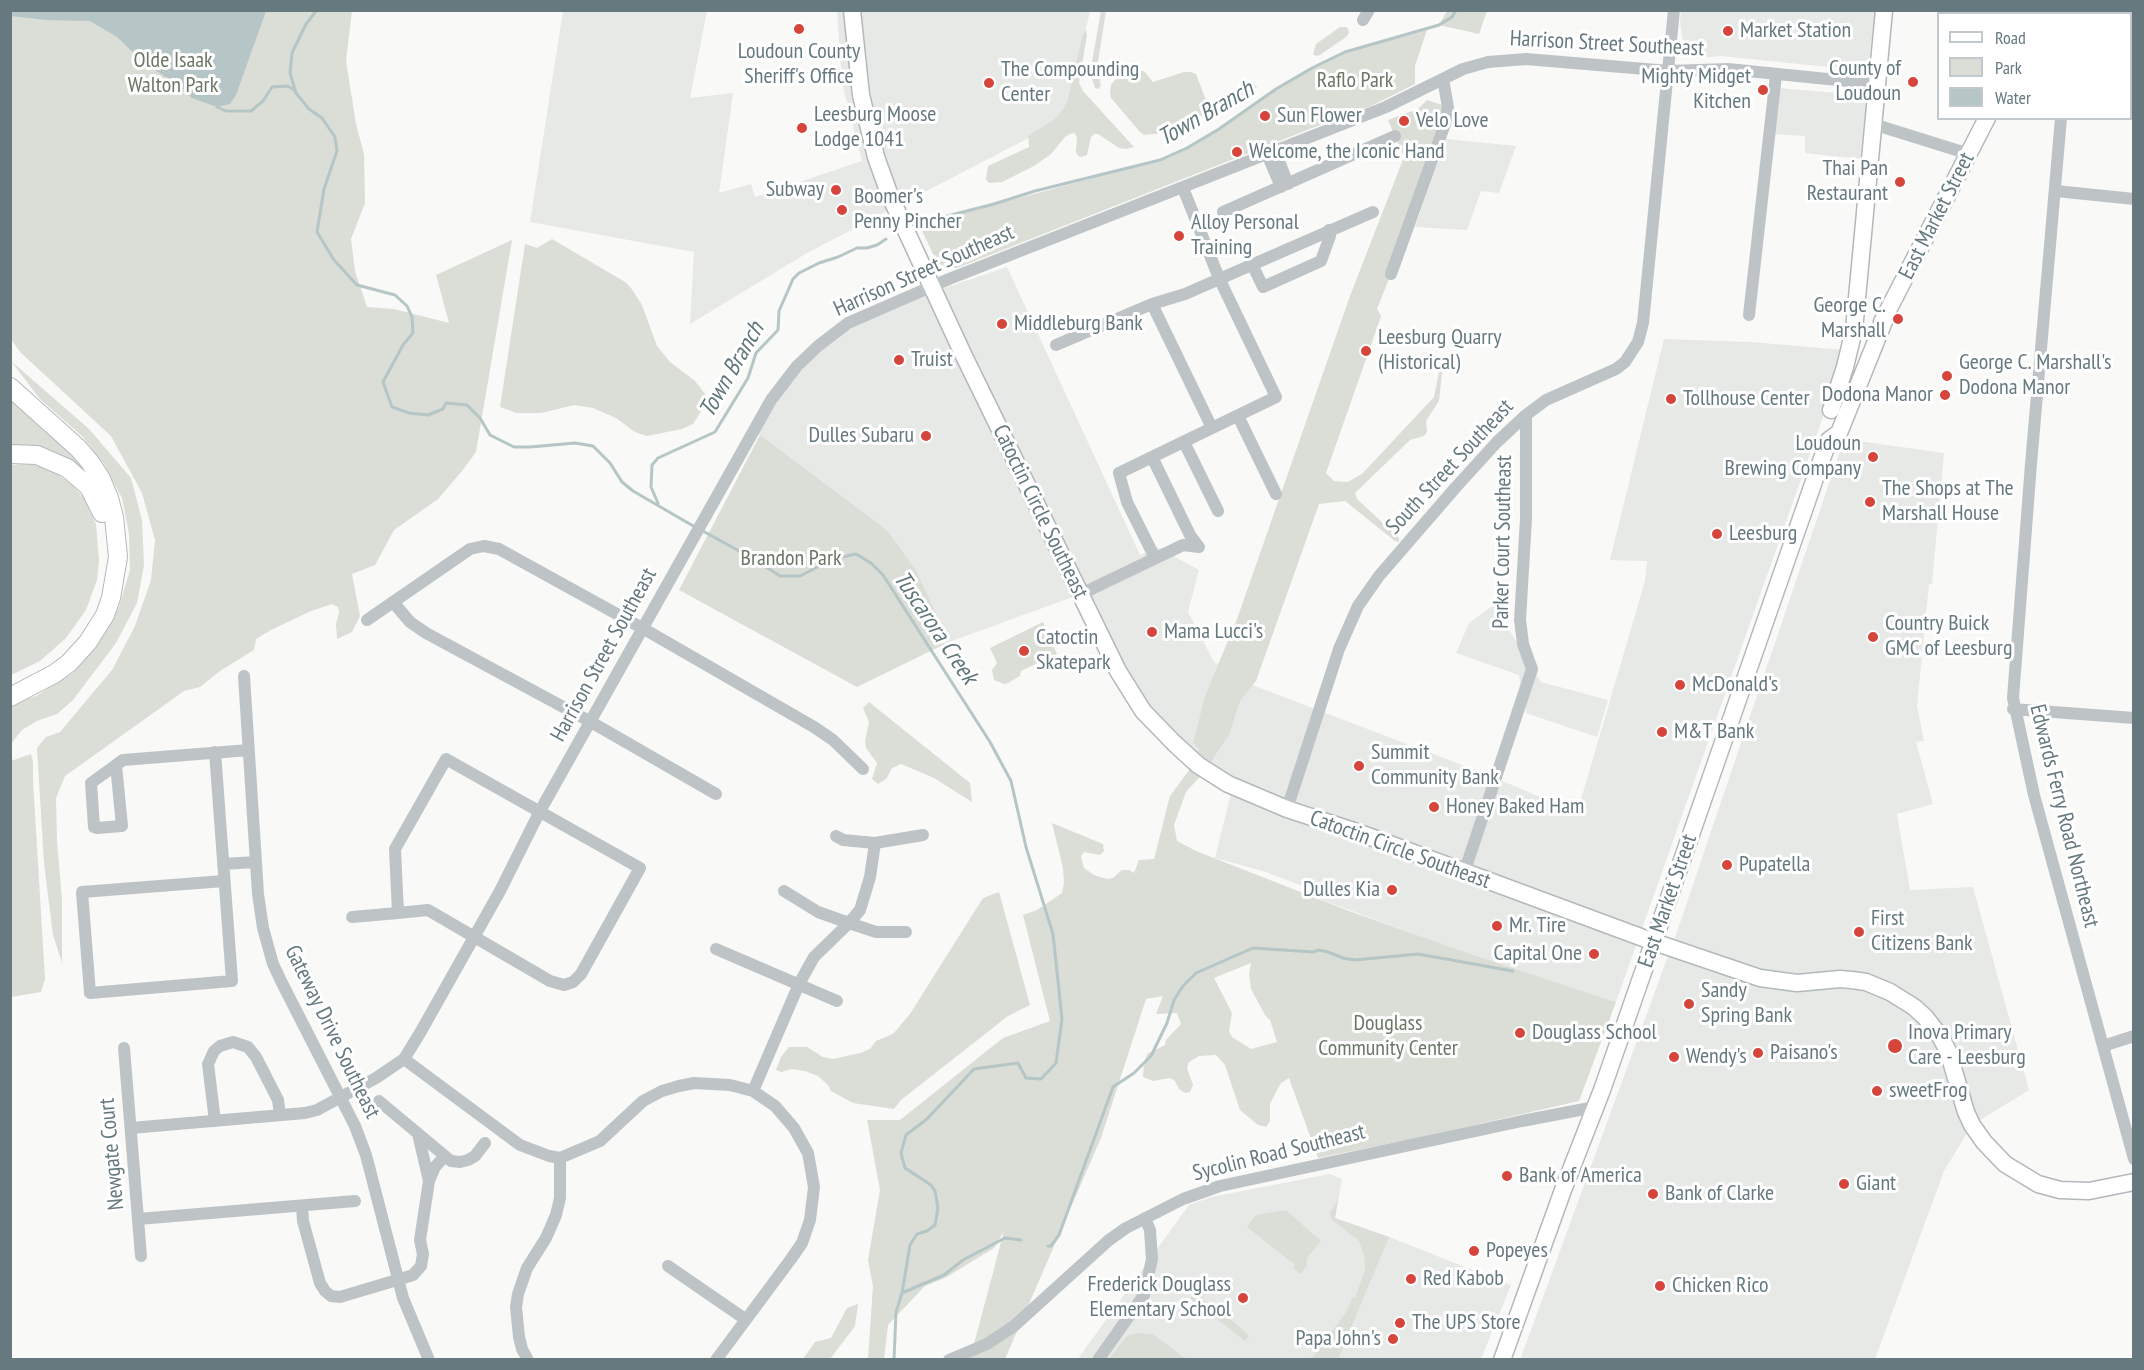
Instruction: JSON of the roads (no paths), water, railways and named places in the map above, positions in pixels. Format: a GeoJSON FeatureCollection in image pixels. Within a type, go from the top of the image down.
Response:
{"type":"FeatureCollection","features":[{"type":"Feature","properties":{"kind":"highway"},"geometry":{"type":"LineString","coordinates":[[10,387],[78,448],[90,462],[109,498],[114,517],[118,557],[111,598],[97,630],[69,663],[38,684],[10,697]]}},
{"type":"Feature","properties":{"kind":"highway"},"geometry":{"type":"LineString","coordinates":[[10,454],[26,453],[48,458],[83,480],[96,497],[102,511],[110,552],[110,570],[106,585],[87,628],[54,662],[10,684]]}},
{"type":"Feature","properties":{"kind":"main road","name":"Catoctin Circle Southeast"},"geometry":{"type":"LineString","coordinates":[[852,10],[861,95],[873,145],[890,196],[931,286],[1118,671],[1143,711],[1195,763],[1228,784],[1287,810],[1357,832],[1654,942],[1760,978],[1797,983],[1852,980],[1866,982],[1890,992],[1919,1012],[1940,1036],[1948,1051],[1972,1125],[1984,1142],[2005,1164],[2038,1184],[2060,1190],[2089,1191],[2133,1182]]}},
{"type":"Feature","properties":{"kind":"main road"},"geometry":{"type":"LineString","coordinates":[[1838,414],[1852,370],[1884,10]]}},
{"type":"Feature","properties":{"kind":"main road","name":"East Market Street"},"geometry":{"type":"LineString","coordinates":[[1502,1359],[1654,942],[1828,440],[1839,432],[1838,414],[1986,120]]}},
{"type":"Feature","properties":{"kind":"main road","name":"East Market Street"},"geometry":{"type":"LineString","coordinates":[[1852,370],[1887,314]]}},
{"type":"Feature","properties":{"kind":"main road"},"geometry":{"type":"LineString","coordinates":[[1838,414],[1854,330]]}},
{"type":"Feature","properties":{"kind":"street","name":"South Street Southeast"},"geometry":{"type":"LineString","coordinates":[[1287,810],[1339,649],[1358,606],[1379,576],[1444,500],[1497,442],[1526,415],[1546,400],[1616,369],[1625,362],[1638,342],[1643,324],[1674,10]]}},
{"type":"Feature","properties":{"kind":"street","name":"Harrison Street Southeast"},"geometry":{"type":"LineString","coordinates":[[130,1128],[305,1113],[317,1110],[377,1077],[404,1059],[771,400],[797,366],[848,323],[931,286],[1386,107],[1476,65],[1511,59],[1669,71],[1728,69],[1877,84]]}},
{"type":"Feature","properties":{"kind":"street"},"geometry":{"type":"LineString","coordinates":[[1749,315],[1776,75]]}},
{"type":"Feature","properties":{"kind":"street"},"geometry":{"type":"LineString","coordinates":[[1391,274],[1445,124],[1448,107],[1443,79]]}},
{"type":"Feature","properties":{"kind":"street","name":"Edwards Ferry Road Northeast"},"geometry":{"type":"LineString","coordinates":[[2061,120],[2027,505],[2013,709],[2034,795],[2133,1159]]}},
{"type":"Feature","properties":{"kind":"street"},"geometry":{"type":"LineString","coordinates":[[1873,124],[1969,154]]}},
{"type":"Feature","properties":{"kind":"street"},"geometry":{"type":"LineString","coordinates":[[1223,212],[1395,136]]}},
{"type":"Feature","properties":{"kind":"street"},"geometry":{"type":"LineString","coordinates":[[1271,152],[1285,185]]}},
{"type":"Feature","properties":{"kind":"street"},"geometry":{"type":"LineString","coordinates":[[1155,558],[1125,499],[1123,482],[1119,474],[1276,397],[1219,278],[1183,188]]}},
{"type":"Feature","properties":{"kind":"street"},"geometry":{"type":"LineString","coordinates":[[2056,191],[2133,199]]}},
{"type":"Feature","properties":{"kind":"street"},"geometry":{"type":"LineString","coordinates":[[1056,345],[1152,304],[1185,294],[1373,212]]}},
{"type":"Feature","properties":{"kind":"street"},"geometry":{"type":"LineString","coordinates":[[1252,264],[1263,287],[1321,261],[1330,236],[1329,230]]}},
{"type":"Feature","properties":{"kind":"street"},"geometry":{"type":"LineString","coordinates":[[1152,304],[1212,428]]}},
{"type":"Feature","properties":{"kind":"street","name":"Parker Court Southeast"},"geometry":{"type":"LineString","coordinates":[[1464,873],[1532,669],[1523,644],[1520,620],[1526,519],[1526,415]]}},
{"type":"Feature","properties":{"kind":"street"},"geometry":{"type":"LineString","coordinates":[[1238,416],[1276,494]]}},
{"type":"Feature","properties":{"kind":"street"},"geometry":{"type":"LineString","coordinates":[[1184,442],[1218,511]]}},
{"type":"Feature","properties":{"kind":"street"},"geometry":{"type":"LineString","coordinates":[[1081,594],[1183,545],[1199,547],[1190,535],[1152,457]]}},
{"type":"Feature","properties":{"kind":"street"},"geometry":{"type":"LineString","coordinates":[[367,620],[464,552],[476,546],[499,549],[814,727],[833,740],[863,769]]}},
{"type":"Feature","properties":{"kind":"street"},"geometry":{"type":"LineString","coordinates":[[393,602],[410,622],[426,633],[591,722],[716,794]]}},
{"type":"Feature","properties":{"kind":"street","name":"Gateway Drive Southeast"},"geometry":{"type":"LineString","coordinates":[[244,676],[255,862],[261,919],[273,964],[355,1126],[366,1155],[397,1280],[429,1359]]}},
{"type":"Feature","properties":{"kind":"street"},"geometry":{"type":"LineString","coordinates":[[2013,709],[2133,718]]}},
{"type":"Feature","properties":{"kind":"street"},"geometry":{"type":"LineString","coordinates":[[116,765],[122,826],[97,828],[94,827],[91,783],[116,765],[123,760],[249,750]]}},
{"type":"Feature","properties":{"kind":"street"},"geometry":{"type":"LineString","coordinates":[[215,752],[232,981],[90,993],[82,892],[224,882]]}},
{"type":"Feature","properties":{"kind":"street"},"geometry":{"type":"LineString","coordinates":[[352,917],[398,913],[428,910],[549,981],[559,985],[569,984],[581,974],[640,868],[446,759],[395,849],[398,913]]}},
{"type":"Feature","properties":{"kind":"street"},"geometry":{"type":"LineString","coordinates":[[836,836],[843,840],[875,843],[923,835]]}},
{"type":"Feature","properties":{"kind":"street"},"geometry":{"type":"LineString","coordinates":[[753,1091],[799,984],[814,957],[860,910],[868,890],[875,843]]}},
{"type":"Feature","properties":{"kind":"street"},"geometry":{"type":"LineString","coordinates":[[223,864],[255,862]]}},
{"type":"Feature","properties":{"kind":"street"},"geometry":{"type":"LineString","coordinates":[[784,891],[818,912],[849,923],[876,932],[906,932]]}},
{"type":"Feature","properties":{"kind":"street"},"geometry":{"type":"LineString","coordinates":[[717,949],[837,1001]]}},
{"type":"Feature","properties":{"kind":"street"},"geometry":{"type":"LineString","coordinates":[[2103,1046],[2133,1036]]}},
{"type":"Feature","properties":{"kind":"street"},"geometry":{"type":"LineString","coordinates":[[215,1121],[208,1064],[214,1051],[220,1046],[233,1042],[248,1047],[256,1057],[278,1100],[280,1114]]}},
{"type":"Feature","properties":{"kind":"street","name":"Newgate Court"},"geometry":{"type":"LineString","coordinates":[[124,1048],[141,1256]]}},
{"type":"Feature","properties":{"kind":"street"},"geometry":{"type":"LineString","coordinates":[[404,1059],[520,1145],[560,1158],[600,1141],[642,1101],[662,1091],[694,1083],[730,1085],[753,1091],[775,1106],[802,1140],[811,1164],[814,1197],[810,1220],[802,1243],[716,1359]]}},
{"type":"Feature","properties":{"kind":"street"},"geometry":{"type":"LineString","coordinates":[[379,1101],[453,1162],[468,1160],[475,1156],[485,1143]]}},
{"type":"Feature","properties":{"kind":"street","name":"Sycolin Road Southeast"},"geometry":{"type":"LineString","coordinates":[[949,1359],[987,1344],[1014,1326],[1109,1240],[1183,1199],[1220,1186],[1595,1107]]}},
{"type":"Feature","properties":{"kind":"street"},"geometry":{"type":"LineString","coordinates":[[418,1134],[429,1181]]}},
{"type":"Feature","properties":{"kind":"street"},"geometry":{"type":"LineString","coordinates":[[302,1206],[303,1221],[320,1283],[325,1292],[331,1296],[340,1297],[412,1275],[421,1266],[423,1254],[420,1240],[429,1181],[435,1167],[444,1156]]}},
{"type":"Feature","properties":{"kind":"street"},"geometry":{"type":"LineString","coordinates":[[528,1359],[519,1337],[516,1307],[518,1294],[527,1268],[546,1238],[556,1215],[560,1198],[560,1158]]}},
{"type":"Feature","properties":{"kind":"street"},"geometry":{"type":"LineString","coordinates":[[138,1219],[355,1201]]}},
{"type":"Feature","properties":{"kind":"street"},"geometry":{"type":"LineString","coordinates":[[1098,1359],[1144,1295],[1152,1259],[1150,1230],[1145,1218]]}},
{"type":"Feature","properties":{"kind":"street"},"geometry":{"type":"LineString","coordinates":[[668,1266],[745,1319]]}},
{"type":"Feature","properties":{"kind":"water"},"geometry":{"type":"Polygon","coordinates":[[[14,10],[266,11],[236,95],[230,104],[217,107],[192,98],[169,79],[144,63],[117,37],[90,21],[11,16],[14,10]]]}},
{"type":"Feature","properties":{"kind":"waterway","name":"Tuscarora Creek"},"geometry":{"type":"LineString","coordinates":[[317,10],[306,24],[292,53],[290,73],[296,93],[309,109],[322,118],[335,137],[337,151],[324,189],[317,232],[334,260],[357,285],[395,295],[407,306],[412,317],[413,333],[403,345],[383,382],[392,407],[409,413],[428,415],[443,409],[446,403],[467,405],[480,418],[490,435],[514,447],[575,443],[593,446],[610,463],[622,482],[633,491],[695,527]]}},
{"type":"Feature","properties":{"kind":"waterway","name":"Town Branch"},"geometry":{"type":"LineString","coordinates":[[924,222],[1160,160],[1187,148],[1219,129],[1276,89],[1312,68],[1345,52],[1439,25],[1452,17],[1456,10]]}},
{"type":"Feature","properties":{"kind":"waterway"},"geometry":{"type":"LineString","coordinates":[[217,107],[226,111],[251,111],[263,101],[272,87],[288,86],[294,90]]}},
{"type":"Feature","properties":{"kind":"waterway","name":"Town Branch"},"geometry":{"type":"LineString","coordinates":[[658,503],[651,487],[652,465],[658,458],[715,432],[748,378],[756,353],[778,330],[779,311],[793,279],[799,273],[819,263],[857,248],[877,245],[886,239]]}},
{"type":"Feature","properties":{"kind":"waterway","name":"Tuscarora Creek"},"geometry":{"type":"LineString","coordinates":[[701,530],[780,576],[800,576],[833,559],[856,554],[871,563],[883,575],[990,742],[1011,781],[1026,847],[1053,934],[1062,1019],[1056,1063],[1041,1079],[1026,1078],[1018,1063],[974,1069],[927,1119],[906,1135],[901,1153],[905,1168],[931,1185],[935,1191],[938,1208],[935,1225],[917,1234],[910,1245],[902,1293],[896,1312],[894,1360]]}},
{"type":"Feature","properties":{"kind":"waterway"},"geometry":{"type":"LineString","coordinates":[[1048,1246],[1051,1246],[1059,1235],[1113,1087],[1134,1073],[1151,1056],[1167,1023],[1174,1000],[1183,986],[1196,973],[1253,948],[1313,952],[1319,950],[1355,960],[1418,954],[1513,971]]}},
{"type":"Feature","properties":{"kind":"waterway"},"geometry":{"type":"LineString","coordinates":[[902,1293],[944,1275],[963,1260],[1005,1238],[1021,1240]]}},
{"type":"Feature","properties":{"kind":"place","name":"Loudoun County Sheriff's Office"},"geometry":{"type":"Point","coordinates":[799,29]}},
{"type":"Feature","properties":{"kind":"place","name":"Market Station"},"geometry":{"type":"Point","coordinates":[1728,31]}},
{"type":"Feature","properties":{"kind":"place","name":"County of Loudoun"},"geometry":{"type":"Point","coordinates":[1913,82]}},
{"type":"Feature","properties":{"kind":"place","name":"The Compounding Center"},"geometry":{"type":"Point","coordinates":[989,83]}},
{"type":"Feature","properties":{"kind":"place","name":"Mighty Midget Kitchen"},"geometry":{"type":"Point","coordinates":[1763,90]}},
{"type":"Feature","properties":{"kind":"place","name":"Sun Flower"},"geometry":{"type":"Point","coordinates":[1265,116]}},
{"type":"Feature","properties":{"kind":"place","name":"Velo Love"},"geometry":{"type":"Point","coordinates":[1404,121]}},
{"type":"Feature","properties":{"kind":"place","name":"Leesburg Moose Lodge 1041"},"geometry":{"type":"Point","coordinates":[802,128]}},
{"type":"Feature","properties":{"kind":"place","name":"Welcome, the Iconic Hand"},"geometry":{"type":"Point","coordinates":[1237,152]}},
{"type":"Feature","properties":{"kind":"place","name":"Thai Pan Restaurant"},"geometry":{"type":"Point","coordinates":[1900,182]}},
{"type":"Feature","properties":{"kind":"place","name":"Subway"},"geometry":{"type":"Point","coordinates":[836,190]}},
{"type":"Feature","properties":{"kind":"place","name":"Boomer's Penny Pincher"},"geometry":{"type":"Point","coordinates":[842,210]}},
{"type":"Feature","properties":{"kind":"place","name":"Alloy Personal Training"},"geometry":{"type":"Point","coordinates":[1179,236]}},
{"type":"Feature","properties":{"kind":"place","name":"George C. Marshall"},"geometry":{"type":"Point","coordinates":[1898,319]}},
{"type":"Feature","properties":{"kind":"place","name":"Middleburg Bank"},"geometry":{"type":"Point","coordinates":[1002,324]}},
{"type":"Feature","properties":{"kind":"place","name":"Leesburg Quarry (Historical)"},"geometry":{"type":"Point","coordinates":[1366,351]}},
{"type":"Feature","properties":{"kind":"place","name":"Truist"},"geometry":{"type":"Point","coordinates":[899,360]}},
{"type":"Feature","properties":{"kind":"place","name":"George C. Marshall's Dodona Manor"},"geometry":{"type":"Point","coordinates":[1947,376]}},
{"type":"Feature","properties":{"kind":"place","name":"Dodona Manor"},"geometry":{"type":"Point","coordinates":[1945,395]}},
{"type":"Feature","properties":{"kind":"place","name":"Tollhouse Center"},"geometry":{"type":"Point","coordinates":[1671,399]}},
{"type":"Feature","properties":{"kind":"place","name":"Dulles Subaru"},"geometry":{"type":"Point","coordinates":[926,436]}},
{"type":"Feature","properties":{"kind":"place","name":"Loudoun Brewing Company"},"geometry":{"type":"Point","coordinates":[1873,457]}},
{"type":"Feature","properties":{"kind":"place","name":"The Shops at The Marshall House"},"geometry":{"type":"Point","coordinates":[1870,502]}},
{"type":"Feature","properties":{"kind":"place","name":"Leesburg"},"geometry":{"type":"Point","coordinates":[1717,534]}},
{"type":"Feature","properties":{"kind":"place","name":"Mama Lucci's"},"geometry":{"type":"Point","coordinates":[1152,632]}},
{"type":"Feature","properties":{"kind":"place","name":"Country Buick GMC of Leesburg"},"geometry":{"type":"Point","coordinates":[1873,637]}},
{"type":"Feature","properties":{"kind":"place","name":"Catoctin Skatepark"},"geometry":{"type":"Point","coordinates":[1024,651]}},
{"type":"Feature","properties":{"kind":"place","name":"McDonald's"},"geometry":{"type":"Point","coordinates":[1680,685]}},
{"type":"Feature","properties":{"kind":"place","name":"M&T Bank"},"geometry":{"type":"Point","coordinates":[1662,732]}},
{"type":"Feature","properties":{"kind":"place","name":"Summit Community Bank"},"geometry":{"type":"Point","coordinates":[1359,766]}},
{"type":"Feature","properties":{"kind":"place","name":"Honey Baked Ham"},"geometry":{"type":"Point","coordinates":[1434,807]}},
{"type":"Feature","properties":{"kind":"place","name":"Pupatella"},"geometry":{"type":"Point","coordinates":[1727,865]}},
{"type":"Feature","properties":{"kind":"place","name":"Dulles Kia"},"geometry":{"type":"Point","coordinates":[1392,890]}},
{"type":"Feature","properties":{"kind":"place","name":"Mr. Tire"},"geometry":{"type":"Point","coordinates":[1497,926]}},
{"type":"Feature","properties":{"kind":"place","name":"First Citizens Bank"},"geometry":{"type":"Point","coordinates":[1859,932]}},
{"type":"Feature","properties":{"kind":"place","name":"Capital One"},"geometry":{"type":"Point","coordinates":[1594,954]}},
{"type":"Feature","properties":{"kind":"place","name":"Sandy Spring Bank"},"geometry":{"type":"Point","coordinates":[1689,1004]}},
{"type":"Feature","properties":{"kind":"place","name":"Douglass School"},"geometry":{"type":"Point","coordinates":[1520,1033]}},
{"type":"Feature","properties":{"kind":"place","name":"Inova Primary Care - Leesburg"},"geometry":{"type":"Point","coordinates":[1895,1046]}},
{"type":"Feature","properties":{"kind":"place","name":"Paisano's"},"geometry":{"type":"Point","coordinates":[1758,1053]}},
{"type":"Feature","properties":{"kind":"place","name":"Wendy's"},"geometry":{"type":"Point","coordinates":[1674,1057]}},
{"type":"Feature","properties":{"kind":"place","name":"sweetFrog"},"geometry":{"type":"Point","coordinates":[1877,1091]}},
{"type":"Feature","properties":{"kind":"place","name":"Bank of America"},"geometry":{"type":"Point","coordinates":[1507,1176]}},
{"type":"Feature","properties":{"kind":"place","name":"Giant"},"geometry":{"type":"Point","coordinates":[1844,1184]}},
{"type":"Feature","properties":{"kind":"place","name":"Bank of Clarke"},"geometry":{"type":"Point","coordinates":[1653,1194]}},
{"type":"Feature","properties":{"kind":"place","name":"Popeyes"},"geometry":{"type":"Point","coordinates":[1474,1251]}},
{"type":"Feature","properties":{"kind":"place","name":"Red Kabob"},"geometry":{"type":"Point","coordinates":[1411,1279]}},
{"type":"Feature","properties":{"kind":"place","name":"Chicken Rico"},"geometry":{"type":"Point","coordinates":[1660,1286]}},
{"type":"Feature","properties":{"kind":"place","name":"Frederick Douglass Elementary School"},"geometry":{"type":"Point","coordinates":[1243,1298]}},
{"type":"Feature","properties":{"kind":"place","name":"The UPS Store"},"geometry":{"type":"Point","coordinates":[1400,1323]}},
{"type":"Feature","properties":{"kind":"place","name":"Papa John's"},"geometry":{"type":"Point","coordinates":[1393,1339]}},
{"type":"Feature","properties":{"kind":"park label","name":"Olde Isaak Walton Park"},"geometry":{"type":"Point","coordinates":[173,74]}},
{"type":"Feature","properties":{"kind":"park label","name":"Raflo Park"},"geometry":{"type":"Point","coordinates":[1355,81]}},
{"type":"Feature","properties":{"kind":"park label","name":"Brandon Park"},"geometry":{"type":"Point","coordinates":[791,559]}},
{"type":"Feature","properties":{"kind":"park label","name":"Douglass Community Center"},"geometry":{"type":"Point","coordinates":[1388,1036]}}]}
